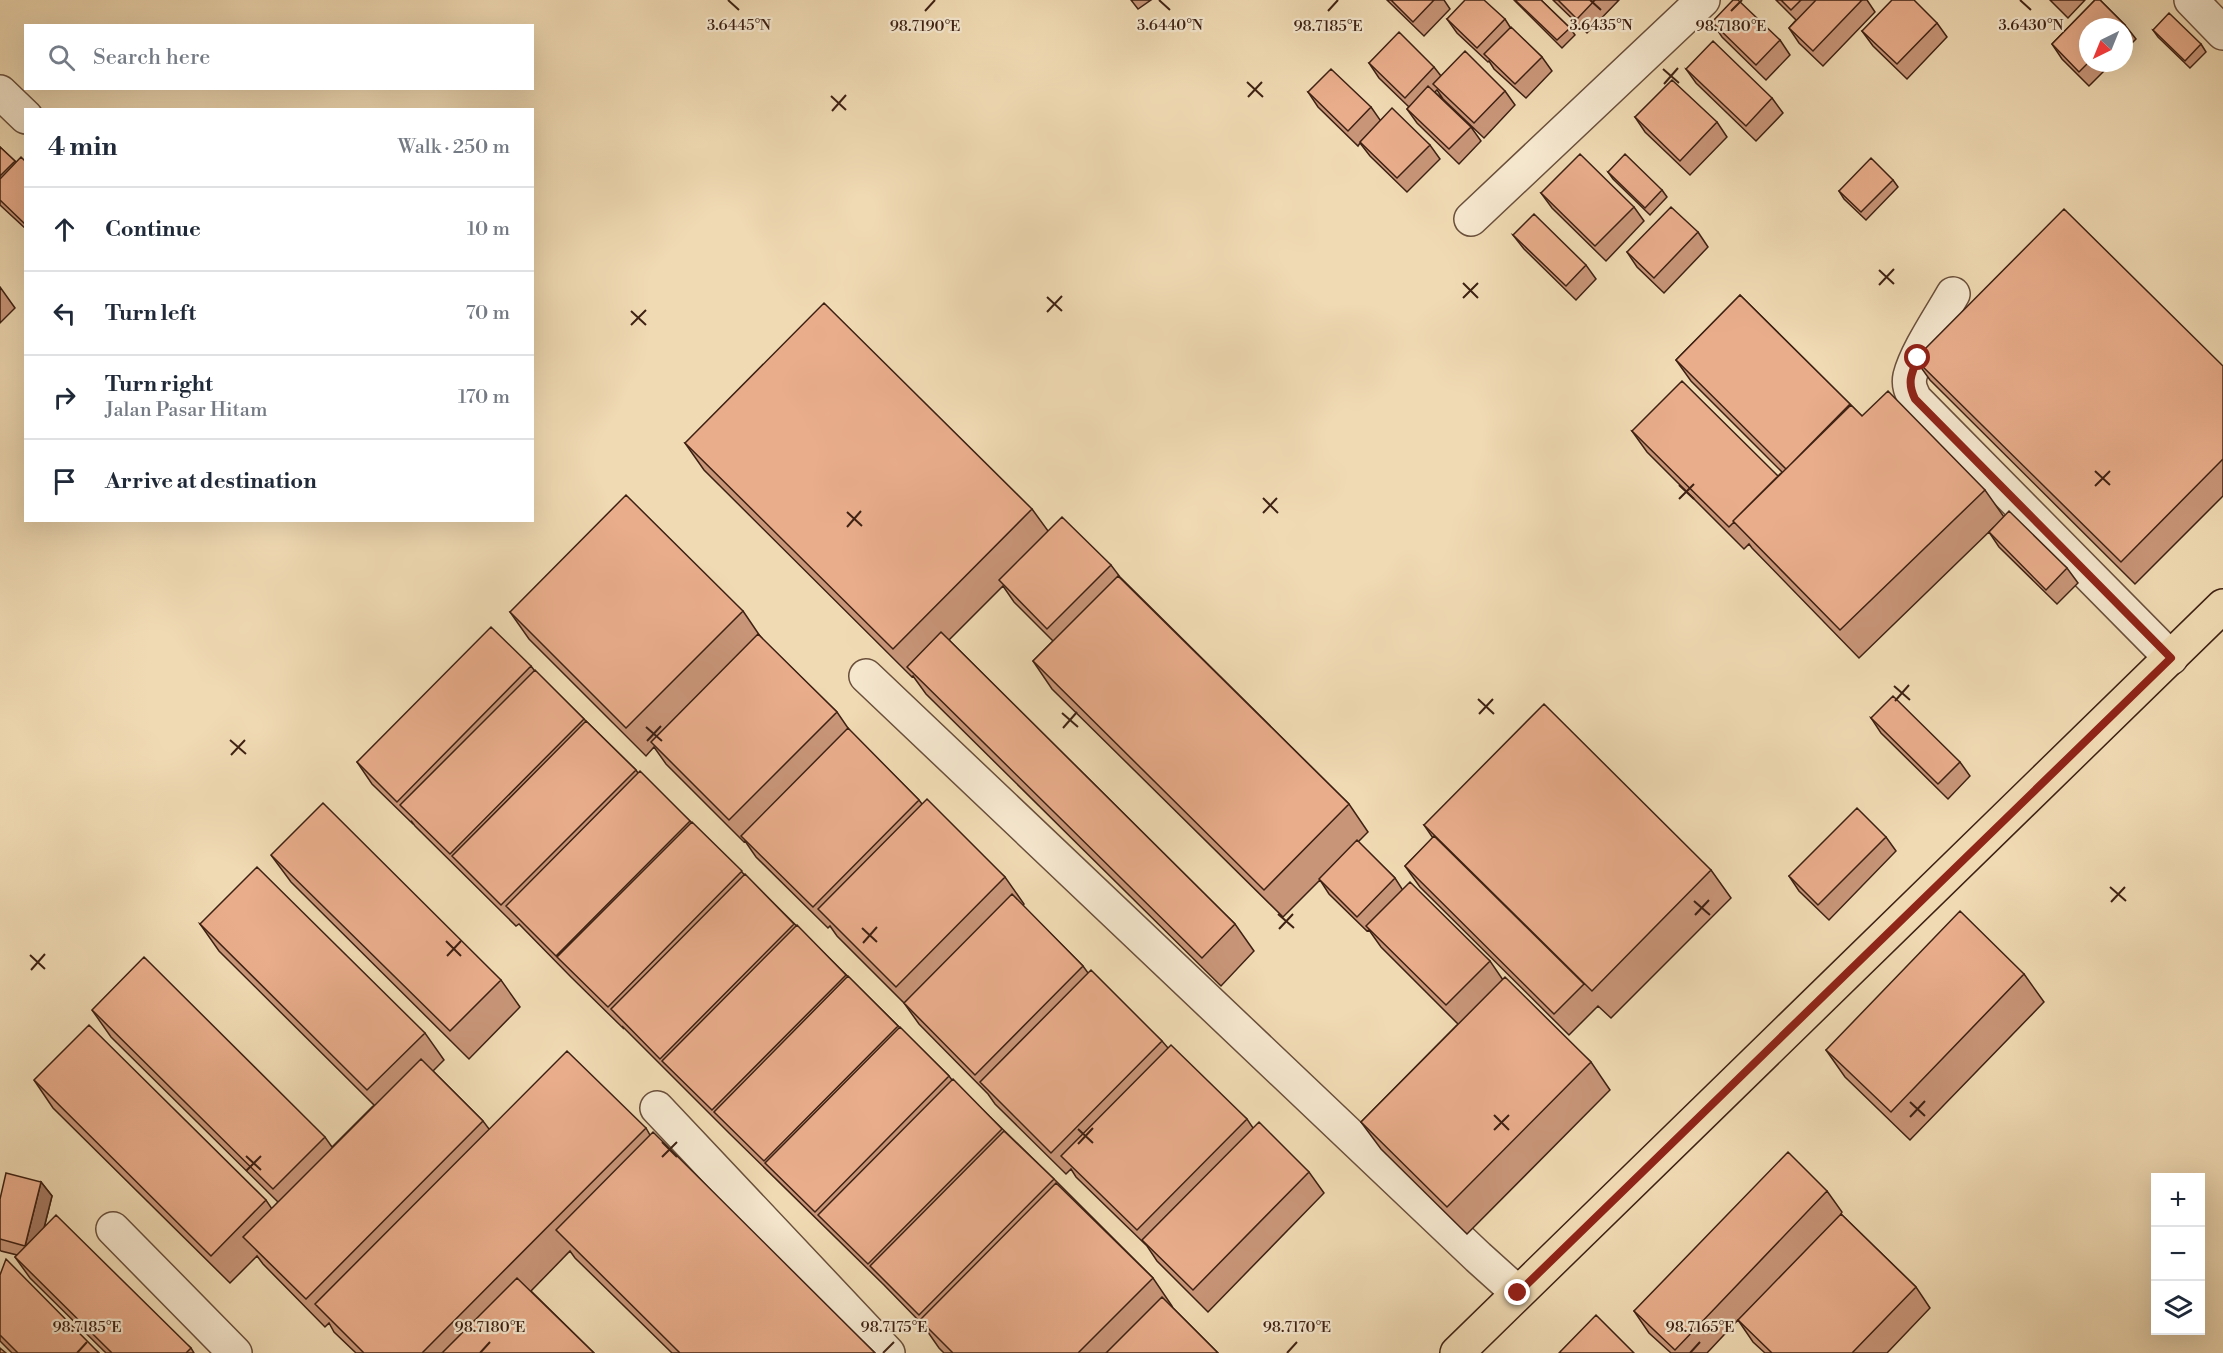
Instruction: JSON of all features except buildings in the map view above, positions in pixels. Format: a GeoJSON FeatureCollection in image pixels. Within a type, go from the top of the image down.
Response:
{"type":"FeatureCollection","features":[{"type":"Feature","properties":{"kind":"main road"},"geometry":{"type":"LineString","coordinates":[[1457,1353],[2223,606]]}},
{"type":"Feature","properties":{"kind":"street"},"geometry":{"type":"LineString","coordinates":[[1471,219],[1703,0]]}},
{"type":"Feature","properties":{"kind":"street"},"geometry":{"type":"LineString","coordinates":[[2191,0],[2223,33]]}},
{"type":"Feature","properties":{"kind":"street"},"geometry":{"type":"LineString","coordinates":[[0,92],[24,115]]}},
{"type":"Feature","properties":{"kind":"street"},"geometry":{"type":"LineString","coordinates":[[1953,294],[1910,377],[1910,387],[1915,399],[2171,658]]}},
{"type":"Feature","properties":{"kind":"street"},"geometry":{"type":"LineString","coordinates":[[866,676],[1518,1293]]}},
{"type":"Feature","properties":{"kind":"street"},"geometry":{"type":"LineString","coordinates":[[657,1108],[888,1353]]}},
{"type":"Feature","properties":{"kind":"street"},"geometry":{"type":"LineString","coordinates":[[113,1229],[235,1353]]}},
{"type":"Feature","properties":{"kind":"route"},"geometry":{"type":"LineString","coordinates":[[1518,1293],[2171,658],[1915,399],[1910,387],[1910,377],[1918,358]]}}]}
